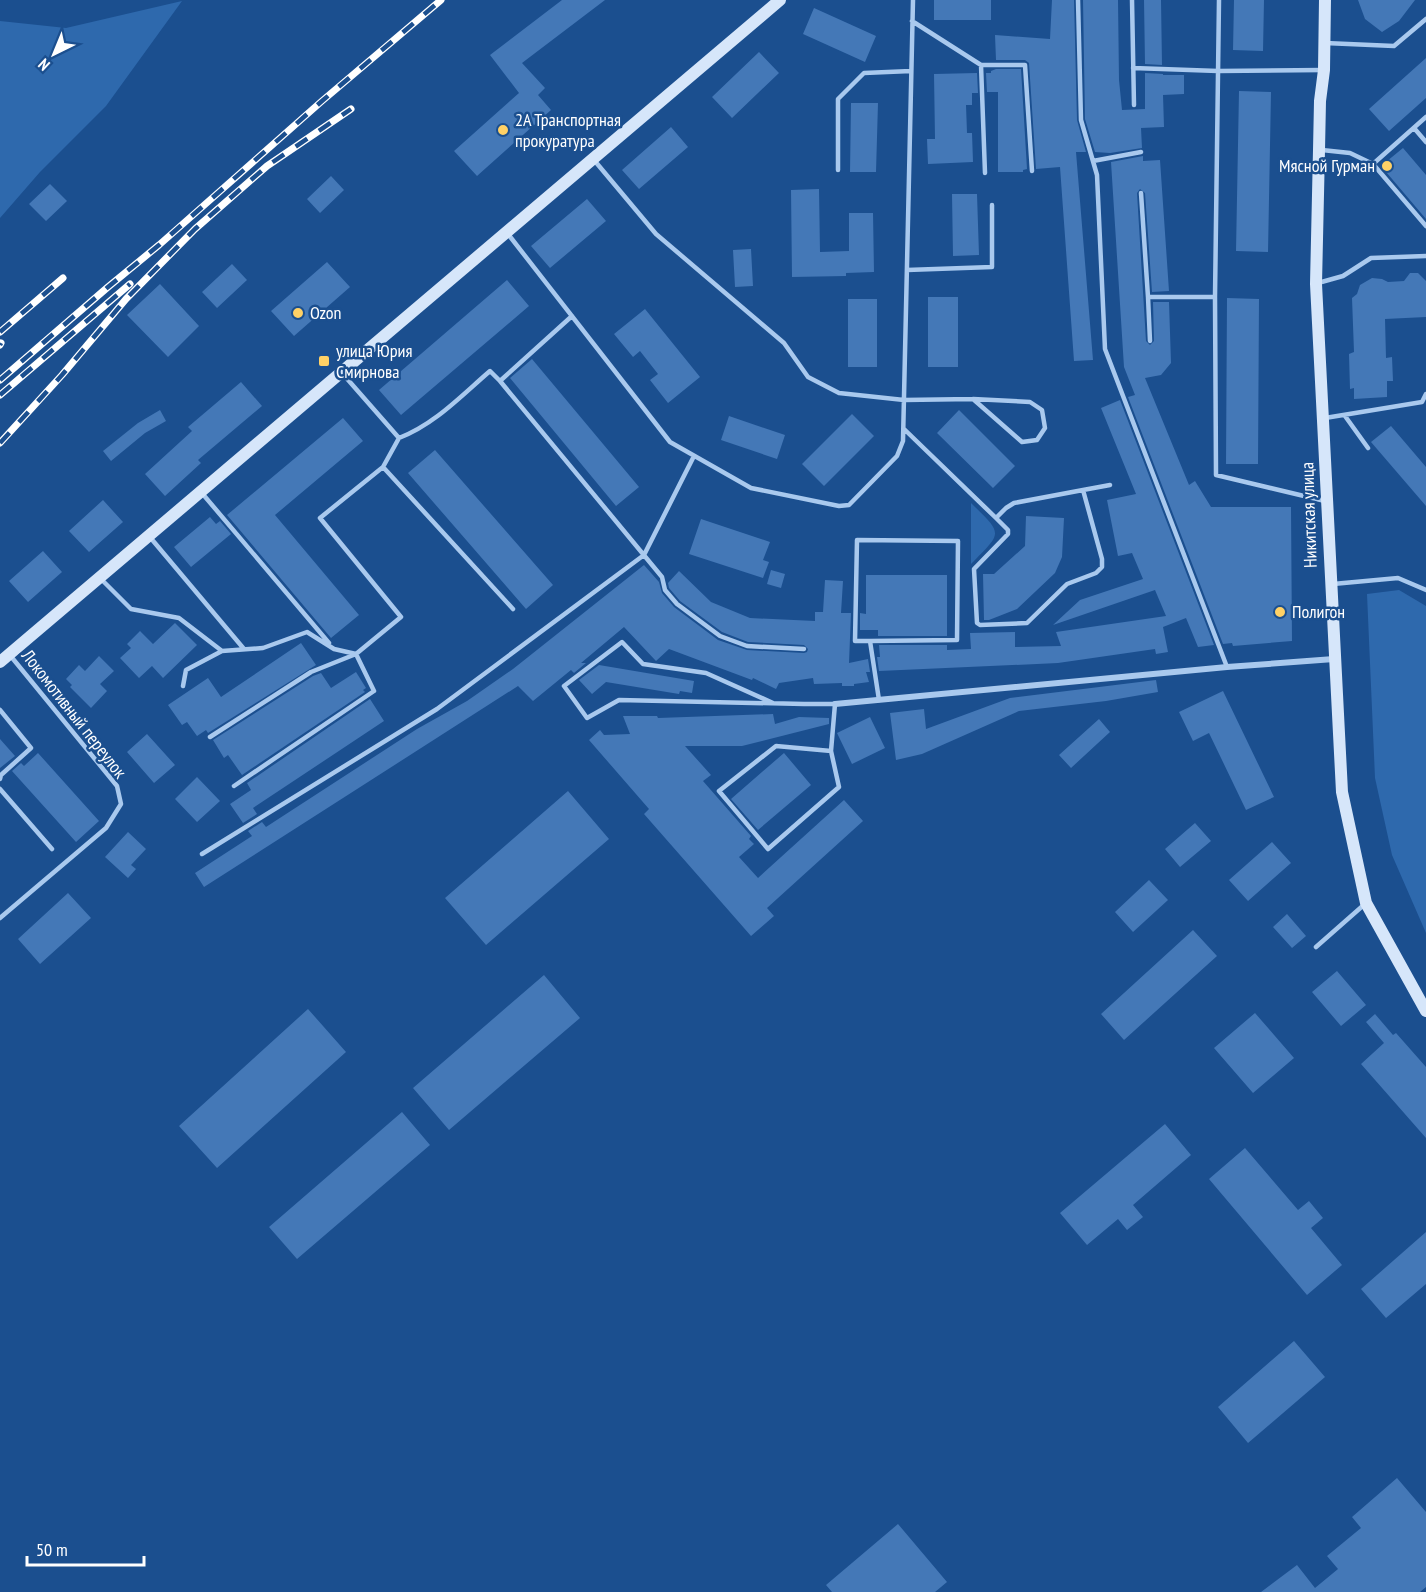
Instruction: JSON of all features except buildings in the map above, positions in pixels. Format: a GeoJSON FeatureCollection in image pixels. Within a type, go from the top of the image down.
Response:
{"type":"FeatureCollection","features":[{"type":"Feature","properties":{"kind":"street"},"geometry":{"type":"LineString","coordinates":[[5,658],[780,0]]}},
{"type":"Feature","properties":{"kind":"street","name":"Никитская улица"},"geometry":{"type":"LineString","coordinates":[[1325,0],[1324,70],[1318,150],[1316,284],[1341,792],[1366,903],[1426,1011]]}},
{"type":"Feature","properties":{"kind":"street"},"geometry":{"type":"LineString","coordinates":[[835,704],[1334,659]]}},
{"type":"Feature","properties":{"kind":"lane"},"geometry":{"type":"LineString","coordinates":[[506,232],[670,442],[751,488],[839,506],[849,505],[902,449],[913,0]]}},
{"type":"Feature","properties":{"kind":"lane"},"geometry":{"type":"LineString","coordinates":[[1078,0],[1081,120],[1097,175],[1105,349],[1227,667]]}},
{"type":"Feature","properties":{"kind":"lane"},"geometry":{"type":"LineString","coordinates":[[1132,0],[1134,105]]}},
{"type":"Feature","properties":{"kind":"lane"},"geometry":{"type":"LineString","coordinates":[[1219,0],[1215,297],[1216,475],[1327,501]]}},
{"type":"Feature","properties":{"kind":"lane"},"geometry":{"type":"LineString","coordinates":[[1325,43],[1394,46],[1426,19]]}},
{"type":"Feature","properties":{"kind":"lane"},"geometry":{"type":"LineString","coordinates":[[912,21],[981,65],[1025,64],[1032,171]]}},
{"type":"Feature","properties":{"kind":"lane"},"geometry":{"type":"LineString","coordinates":[[981,65],[985,173]]}},
{"type":"Feature","properties":{"kind":"lane"},"geometry":{"type":"LineString","coordinates":[[1133,68],[1218,71],[1324,70]]}},
{"type":"Feature","properties":{"kind":"lane"},"geometry":{"type":"LineString","coordinates":[[838,170],[838,99],[864,73],[911,71]]}},
{"type":"Feature","properties":{"kind":"lane"},"geometry":{"type":"LineString","coordinates":[[1373,164],[1426,117]]}},
{"type":"Feature","properties":{"kind":"lane"},"geometry":{"type":"LineString","coordinates":[[1414,128],[1426,142]]}},
{"type":"Feature","properties":{"kind":"lane"},"geometry":{"type":"LineString","coordinates":[[1318,150],[1350,153],[1373,164],[1426,226]]}},
{"type":"Feature","properties":{"kind":"lane"},"geometry":{"type":"LineString","coordinates":[[1093,161],[1141,152]]}},
{"type":"Feature","properties":{"kind":"lane"},"geometry":{"type":"LineString","coordinates":[[593,158],[656,234],[784,343],[808,376],[839,393],[904,400],[973,399],[1030,402],[1042,410],[1045,428],[1037,440],[1022,442],[973,399]]}},
{"type":"Feature","properties":{"kind":"lane"},"geometry":{"type":"LineString","coordinates":[[1141,193],[1150,341]]}},
{"type":"Feature","properties":{"kind":"lane"},"geometry":{"type":"LineString","coordinates":[[907,270],[992,267],[992,205]]}},
{"type":"Feature","properties":{"kind":"lane"},"geometry":{"type":"LineString","coordinates":[[1316,284],[1343,276],[1371,258],[1426,256]]}},
{"type":"Feature","properties":{"kind":"lane"},"geometry":{"type":"LineString","coordinates":[[1148,297],[1215,297]]}},
{"type":"Feature","properties":{"kind":"lane"},"geometry":{"type":"LineString","coordinates":[[500,381],[572,316]]}},
{"type":"Feature","properties":{"kind":"lane"},"geometry":{"type":"LineString","coordinates":[[210,737],[311,672],[356,654],[401,617],[320,518],[383,467],[399,438],[431,422],[490,371],[662,577],[665,590],[677,604],[720,636],[747,646],[804,649]]}},
{"type":"Feature","properties":{"kind":"lane"},"geometry":{"type":"LineString","coordinates":[[342,373],[399,438]]}},
{"type":"Feature","properties":{"kind":"lane"},"geometry":{"type":"LineString","coordinates":[[1422,402],[1426,394]]}},
{"type":"Feature","properties":{"kind":"lane"},"geometry":{"type":"LineString","coordinates":[[1323,418],[1422,402]]}},
{"type":"Feature","properties":{"kind":"lane"},"geometry":{"type":"LineString","coordinates":[[1422,402],[1426,407]]}},
{"type":"Feature","properties":{"kind":"lane"},"geometry":{"type":"LineString","coordinates":[[1345,416],[1368,448]]}},
{"type":"Feature","properties":{"kind":"lane"},"geometry":{"type":"LineString","coordinates":[[904,429],[1009,532],[975,569],[975,619],[980,625],[1027,623],[1067,584],[1096,573],[1102,567],[1102,559],[1083,490]]}},
{"type":"Feature","properties":{"kind":"lane"},"geometry":{"type":"LineString","coordinates":[[201,854],[437,709],[644,555],[694,456]]}},
{"type":"Feature","properties":{"kind":"lane"},"geometry":{"type":"LineString","coordinates":[[383,467],[513,609]]}},
{"type":"Feature","properties":{"kind":"lane"},"geometry":{"type":"LineString","coordinates":[[996,518],[1014,503],[1110,485]]}},
{"type":"Feature","properties":{"kind":"lane"},"geometry":{"type":"LineString","coordinates":[[201,492],[334,649]]}},
{"type":"Feature","properties":{"kind":"lane"},"geometry":{"type":"LineString","coordinates":[[149,536],[244,649]]}},
{"type":"Feature","properties":{"kind":"lane"},"geometry":{"type":"LineString","coordinates":[[857,540],[958,541],[957,640],[870,641],[855,641],[857,540]]}},
{"type":"Feature","properties":{"kind":"lane"},"geometry":{"type":"LineString","coordinates":[[100,578],[131,609],[179,618],[222,651]]}},
{"type":"Feature","properties":{"kind":"lane"},"geometry":{"type":"LineString","coordinates":[[1330,585],[1398,578],[1426,590]]}},
{"type":"Feature","properties":{"kind":"lane"},"geometry":{"type":"LineString","coordinates":[[183,686],[186,670],[222,651],[263,648],[307,632],[334,649],[356,654]]}},
{"type":"Feature","properties":{"kind":"lane"},"geometry":{"type":"LineString","coordinates":[[870,641],[879,700]]}},
{"type":"Feature","properties":{"kind":"lane"},"geometry":{"type":"LineString","coordinates":[[772,703],[706,673],[643,664],[622,642],[564,686],[587,718],[619,700],[772,703],[835,704],[831,751],[839,787],[768,849],[719,792],[776,746],[831,751]]}},
{"type":"Feature","properties":{"kind":"lane"},"geometry":{"type":"LineString","coordinates":[[234,786],[374,691],[356,654]]}},
{"type":"Feature","properties":{"kind":"lane","name":"Локомотивный переулок"},"geometry":{"type":"LineString","coordinates":[[0,918],[106,828],[121,804],[117,786],[5,658]]}},
{"type":"Feature","properties":{"kind":"lane"},"geometry":{"type":"LineString","coordinates":[[0,710],[31,748],[1,775],[0,779]]}},
{"type":"Feature","properties":{"kind":"lane"},"geometry":{"type":"LineString","coordinates":[[0,789],[52,849]]}},
{"type":"Feature","properties":{"kind":"lane"},"geometry":{"type":"LineString","coordinates":[[1317,947],[1366,903]]}},
{"type":"Feature","properties":{"kind":"shaded area"},"geometry":{"type":"Polygon","coordinates":[[[182,1],[106,106],[40,172],[0,218],[0,21],[66,28],[182,1]]]}},
{"type":"Feature","properties":{"kind":"shaded area"},"geometry":{"type":"Polygon","coordinates":[[[971,503],[994,528],[995,534],[989,545],[971,564],[971,503]]]}},
{"type":"Feature","properties":{"kind":"shaded area"},"geometry":{"type":"Polygon","coordinates":[[[1399,590],[1426,606],[1426,933],[1392,855],[1375,778],[1367,594],[1399,590]]]}},
{"type":"Feature","properties":{"kind":"railway"},"geometry":{"type":"LineString","coordinates":[[0,380],[441,0]]}},
{"type":"Feature","properties":{"kind":"railway"},"geometry":{"type":"LineString","coordinates":[[0,443],[62,375],[126,299],[195,229],[267,166],[351,109]]}},
{"type":"Feature","properties":{"kind":"railway"},"geometry":{"type":"LineString","coordinates":[[0,332],[63,278]]}},
{"type":"Feature","properties":{"kind":"railway"},"geometry":{"type":"LineString","coordinates":[[0,395],[130,284]]}},
{"type":"Feature","properties":{"kind":"place","name":"2А Транспортная прокуратура"},"geometry":{"type":"Point","coordinates":[503,130]}},
{"type":"Feature","properties":{"kind":"place","name":"Мясной Гурман"},"geometry":{"type":"Point","coordinates":[1387,166]}},
{"type":"Feature","properties":{"kind":"place","name":"Ozon"},"geometry":{"type":"Point","coordinates":[298,313]}},
{"type":"Feature","properties":{"kind":"place","name":"улица Юрия Смирнова"},"geometry":{"type":"Point","coordinates":[324,361]}},
{"type":"Feature","properties":{"kind":"place","name":"Полигон"},"geometry":{"type":"Point","coordinates":[1280,612]}}]}
